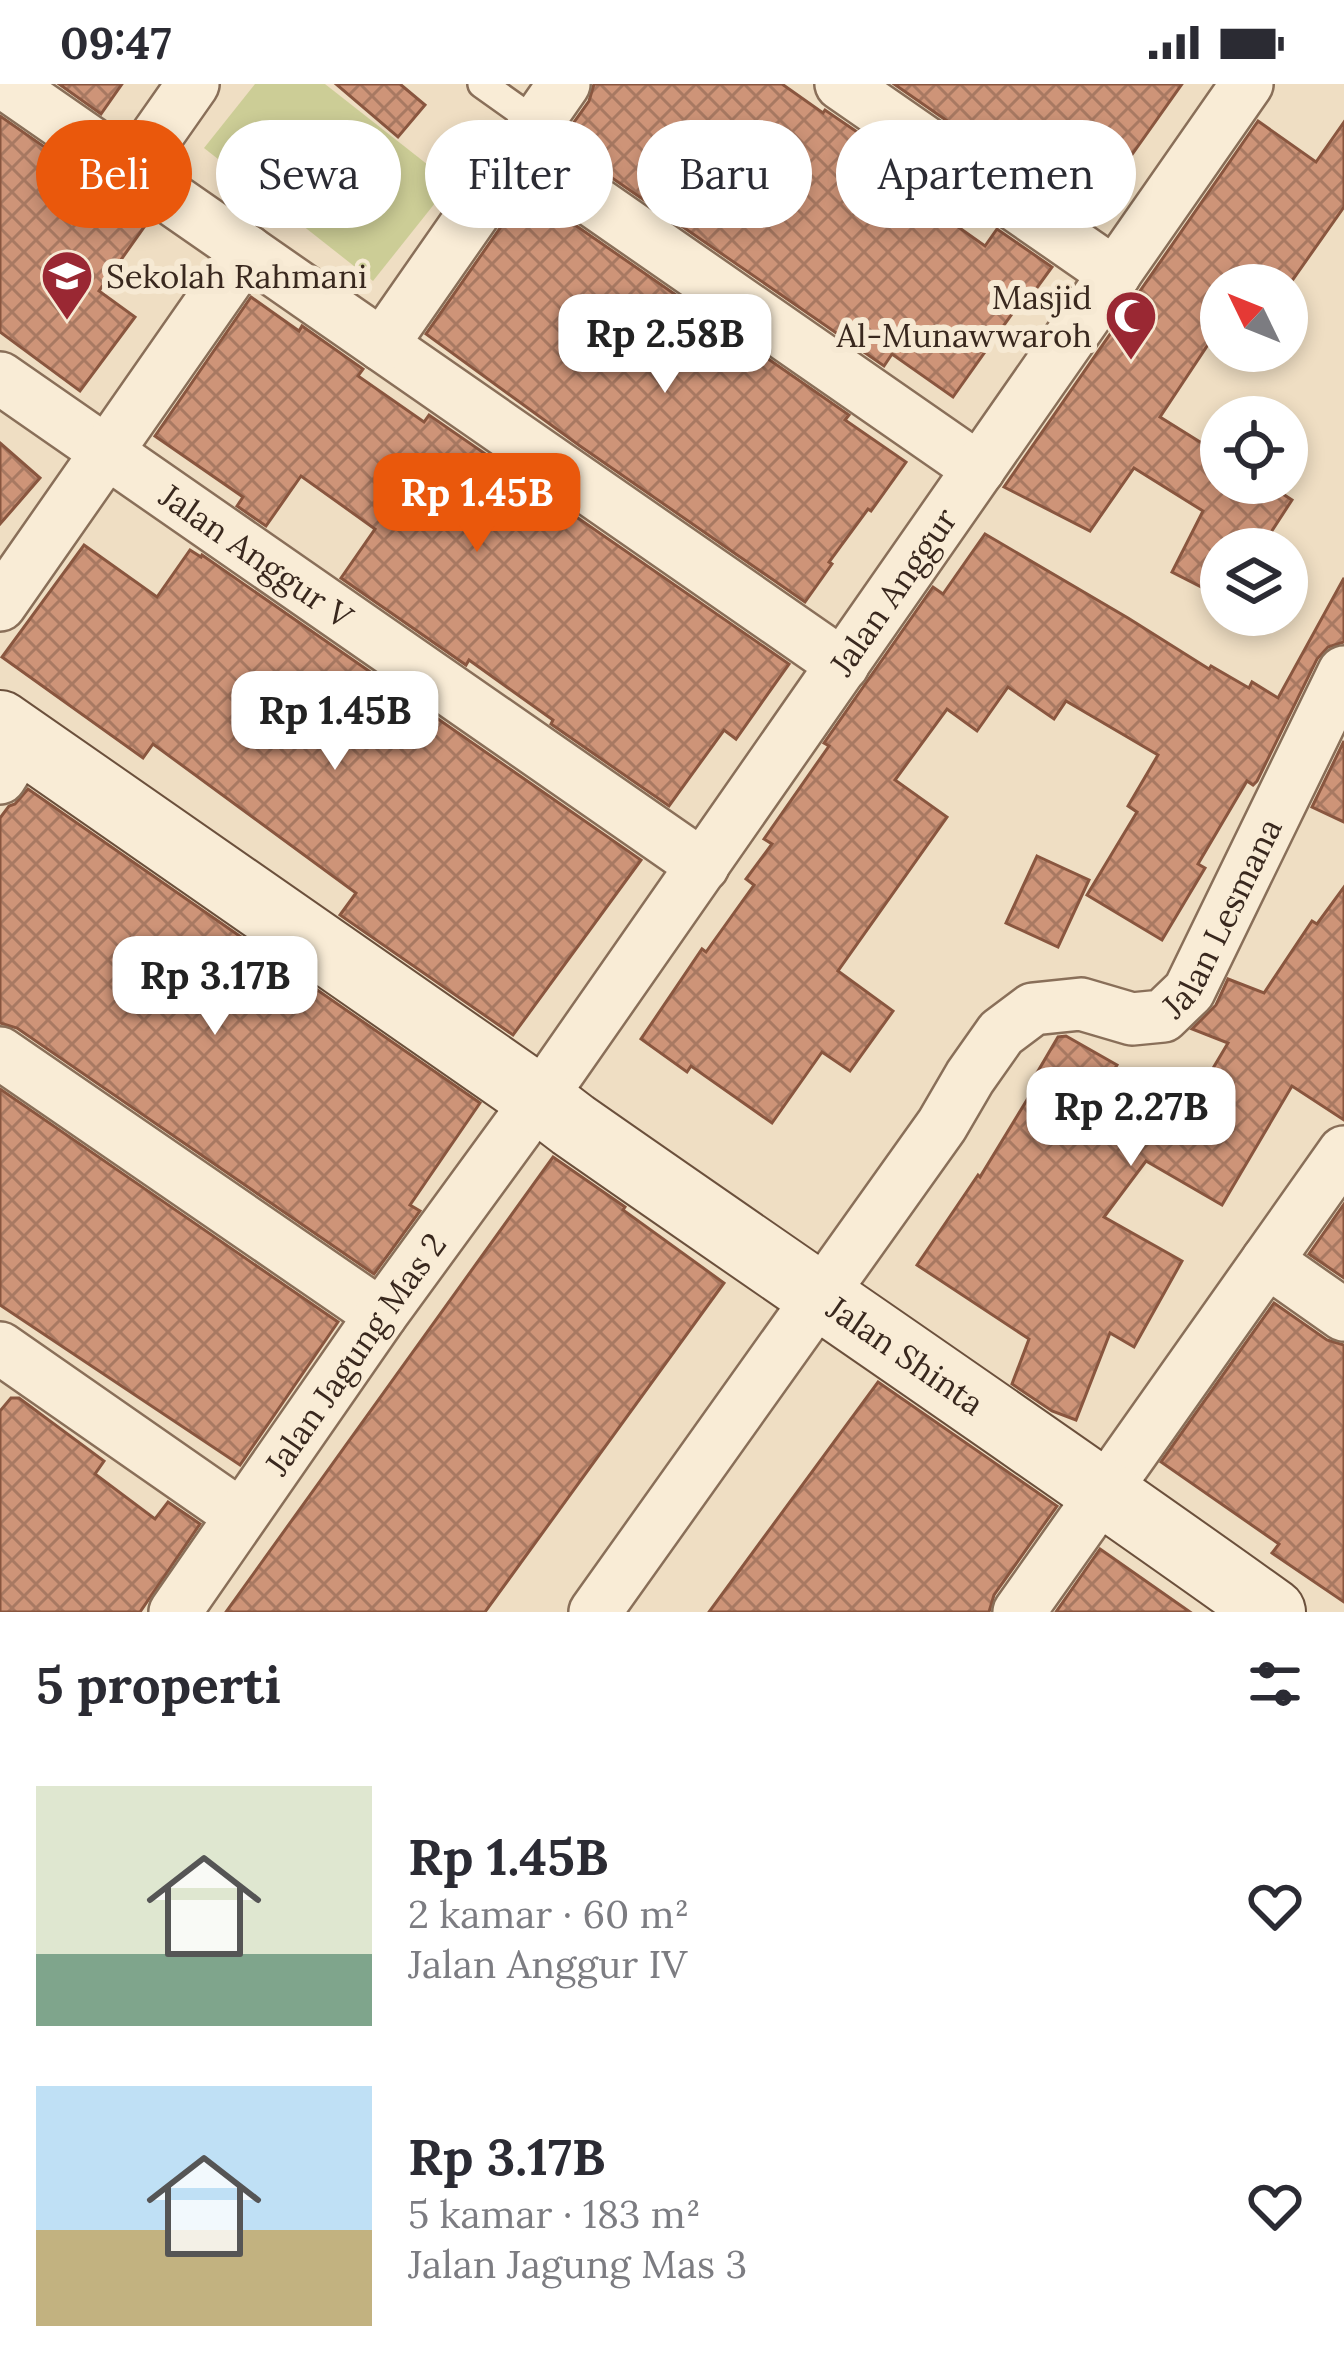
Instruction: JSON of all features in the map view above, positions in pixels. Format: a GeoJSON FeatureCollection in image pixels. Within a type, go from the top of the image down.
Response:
{"type":"FeatureCollection","features":[{"type":"Feature","properties":{"kind":"street"},"geometry":{"type":"LineString","coordinates":[[6,84],[58,120]]}},
{"type":"Feature","properties":{"kind":"street"},"geometry":{"type":"LineString","coordinates":[[168,120],[193,84]]}},
{"type":"Feature","properties":{"kind":"street"},"geometry":{"type":"LineString","coordinates":[[841,84],[1115,274]]}},
{"type":"Feature","properties":{"kind":"street","name":"Jalan Anggur"},"geometry":{"type":"LineString","coordinates":[[539,1099],[1247,84]]}},
{"type":"Feature","properties":{"kind":"street"},"geometry":{"type":"LineString","coordinates":[[382,345],[540,119],[979,470]]}},
{"type":"Feature","properties":{"kind":"street"},"geometry":{"type":"LineString","coordinates":[[192,213],[843,665]]}},
{"type":"Feature","properties":{"kind":"street"},"geometry":{"type":"LineString","coordinates":[[0,605],[247,251]]}},
{"type":"Feature","properties":{"kind":"street","name":"Jalan Anggur V"},"geometry":{"type":"LineString","coordinates":[[0,379],[703,866]]}},
{"type":"Feature","properties":{"kind":"street","name":"Jalan Lesmana"},"geometry":{"type":"LineString","coordinates":[[595,1612],[942,1125],[1001,1033],[1034,1009],[1081,1004],[1132,1019],[1162,1016],[1189,991],[1344,673]]}},
{"type":"Feature","properties":{"kind":"street","name":"Jalan Shinta"},"geometry":{"type":"LineString","coordinates":[[8,747],[539,1099],[1272,1612]]}},
{"type":"Feature","properties":{"kind":"street"},"geometry":{"type":"LineString","coordinates":[[0,1054],[381,1315]]}},
{"type":"Feature","properties":{"kind":"street","name":"Jalan Jagung Mas 2"},"geometry":{"type":"LineString","coordinates":[[175,1612],[239,1515],[539,1099]]}},
{"type":"Feature","properties":{"kind":"street"},"geometry":{"type":"LineString","coordinates":[[1019,1612],[1344,1152]]}},
{"type":"Feature","properties":{"kind":"street"},"geometry":{"type":"LineString","coordinates":[[1267,1261],[1344,1316]]}},
{"type":"Feature","properties":{"kind":"street"},"geometry":{"type":"LineString","coordinates":[[0,1348],[239,1515]]}},
{"type":"Feature","properties":{"kind":"lane"},"geometry":{"type":"LineString","coordinates":[[482,84],[540,119]]}},
{"type":"Feature","properties":{"kind":"green space"},"geometry":{"type":"Polygon","coordinates":[[[255,84],[325,84],[371,120],[226,120],[255,84]]]}},
{"type":"Feature","properties":{"kind":"green space"},"geometry":{"type":"Polygon","coordinates":[[[216,133],[216,157],[204,148],[216,133]]]}},
{"type":"Feature","properties":{"kind":"green space"},"geometry":{"type":"Polygon","coordinates":[[[401,144],[425,163],[425,216],[373,281],[306,228],[401,228],[401,144]]]}},
{"type":"Feature","properties":{"kind":"building"},"geometry":{"type":"Polygon","coordinates":[[[59,84],[122,84],[101,114],[59,84]]]}},
{"type":"Feature","properties":{"kind":"building"},"geometry":{"type":"Polygon","coordinates":[[[336,84],[400,84],[425,105],[401,133],[401,120],[378,120],[336,84]]]}},
{"type":"Feature","properties":{"kind":"building"},"geometry":{"type":"Polygon","coordinates":[[[594,84],[782,84],[840,120],[836,120],[836,228],[960,228],[985,246],[997,229],[1052,267],[1023,307],[1019,304],[953,397],[892,354],[884,366],[684,228],[812,228],[812,120],[637,120],[637,195],[613,179],[613,120],[576,120],[594,84]]]}},
{"type":"Feature","properties":{"kind":"building"},"geometry":{"type":"Polygon","coordinates":[[[894,84],[1182,84],[1136,149],[1136,120],[946,120],[894,84]]]}},
{"type":"Feature","properties":{"kind":"building"},"geometry":{"type":"Polygon","coordinates":[[[0,116],[36,141],[36,228],[143,228],[99,291],[135,317],[80,391],[0,332],[0,116]]]}},
{"type":"Feature","properties":{"kind":"building"},"geometry":{"type":"Polygon","coordinates":[[[1258,121],[1316,162],[1344,122],[1344,207],[1304,264],[1200,264],[1200,357],[1160,417],[1200,442],[1200,504],[1289,504],[1274,528],[1200,528],[1200,586],[1172,572],[1203,511],[1134,468],[1090,531],[1004,487],[1258,121]]]}},
{"type":"Feature","properties":{"kind":"building"},"geometry":{"type":"Polygon","coordinates":[[[500,228],[579,228],[849,415],[845,420],[906,462],[829,562],[832,564],[805,602],[426,334],[500,228]]]}},
{"type":"Feature","properties":{"kind":"building"},"geometry":{"type":"Polygon","coordinates":[[[251,297],[363,369],[358,376],[424,422],[429,415],[789,664],[736,739],[724,730],[669,806],[469,660],[466,665],[341,578],[375,529],[301,476],[266,526],[237,506],[243,497],[155,436],[251,297]]]}},
{"type":"Feature","properties":{"kind":"building"},"geometry":{"type":"Polygon","coordinates":[[[0,443],[40,478],[0,524],[0,443]]]}},
{"type":"Feature","properties":{"kind":"building"},"geometry":{"type":"Polygon","coordinates":[[[985,534],[1209,669],[1249,688],[1252,682],[1278,698],[1344,578],[1344,642],[1328,647],[1317,659],[1257,781],[1253,785],[1247,781],[1198,864],[1205,868],[1162,940],[1087,895],[1137,812],[1128,806],[1158,755],[1066,701],[1054,719],[1008,687],[977,731],[947,709],[895,780],[947,817],[838,971],[893,1011],[850,1071],[822,1052],[772,1123],[691,1066],[687,1072],[641,1039],[702,949],[706,952],[754,885],[746,879],[772,844],[764,839],[829,746],[824,743],[933,587],[943,594],[985,534]]]}},
{"type":"Feature","properties":{"kind":"building"},"geometry":{"type":"Polygon","coordinates":[[[84,545],[157,597],[190,550],[202,555],[641,860],[513,1035],[340,915],[356,893],[153,744],[143,758],[2,657],[84,545]]]}},
{"type":"Feature","properties":{"kind":"building"},"geometry":{"type":"Polygon","coordinates":[[[1344,741],[1344,822],[1312,807],[1344,741]]]}},
{"type":"Feature","properties":{"kind":"building"},"geometry":{"type":"Polygon","coordinates":[[[28,789],[480,1103],[410,1205],[420,1211],[374,1274],[17,1028],[0,1023],[0,818],[28,789]]]}},
{"type":"Feature","properties":{"kind":"building"},"geometry":{"type":"Polygon","coordinates":[[[1037,856],[1089,880],[1058,947],[1006,923],[1037,856]]]}},
{"type":"Feature","properties":{"kind":"building"},"geometry":{"type":"Polygon","coordinates":[[[1344,887],[1344,1120],[1292,1086],[1222,1205],[1146,1161],[1104,1217],[1182,1261],[1134,1347],[1110,1333],[1076,1420],[1052,1411],[1012,1384],[1029,1339],[917,1265],[980,1177],[1036,1085],[1031,1083],[1058,1037],[1066,1036],[1117,1065],[1111,1075],[1178,1127],[1228,1043],[1192,1029],[1216,1005],[1228,979],[1264,993],[1312,921],[1317,924],[1344,887]]]}},
{"type":"Feature","properties":{"kind":"building"},"geometry":{"type":"Polygon","coordinates":[[[0,1089],[338,1322],[240,1465],[0,1305],[0,1089]]]}},
{"type":"Feature","properties":{"kind":"building"},"geometry":{"type":"Polygon","coordinates":[[[553,1157],[724,1283],[485,1612],[226,1612],[553,1157]]]}},
{"type":"Feature","properties":{"kind":"building"},"geometry":{"type":"Polygon","coordinates":[[[1344,1204],[1344,1278],[1309,1254],[1344,1204]]]}},
{"type":"Feature","properties":{"kind":"building"},"geometry":{"type":"Polygon","coordinates":[[[1274,1303],[1327,1340],[1344,1345],[1344,1602],[1272,1553],[1279,1544],[1161,1462],[1274,1303]]]}},
{"type":"Feature","properties":{"kind":"building"},"geometry":{"type":"Polygon","coordinates":[[[878,1382],[1057,1506],[994,1595],[989,1612],[709,1612],[878,1382]]]}},
{"type":"Feature","properties":{"kind":"building"},"geometry":{"type":"Polygon","coordinates":[[[11,1398],[19,1398],[104,1461],[95,1474],[155,1519],[168,1502],[200,1524],[140,1612],[0,1612],[0,1411],[11,1398]]]}},
{"type":"Feature","properties":{"kind":"building"},"geometry":{"type":"Polygon","coordinates":[[[1100,1549],[1190,1612],[1056,1612],[1100,1549]]]}},
{"type":"Feature","properties":{"kind":"place","name":"Sekolah Rahmani"},"geometry":{"type":"Point","coordinates":[67,322]}},
{"type":"Feature","properties":{"kind":"place","name":"Masjid Al-Munawwaroh"},"geometry":{"type":"Point","coordinates":[1131,362]}}]}
